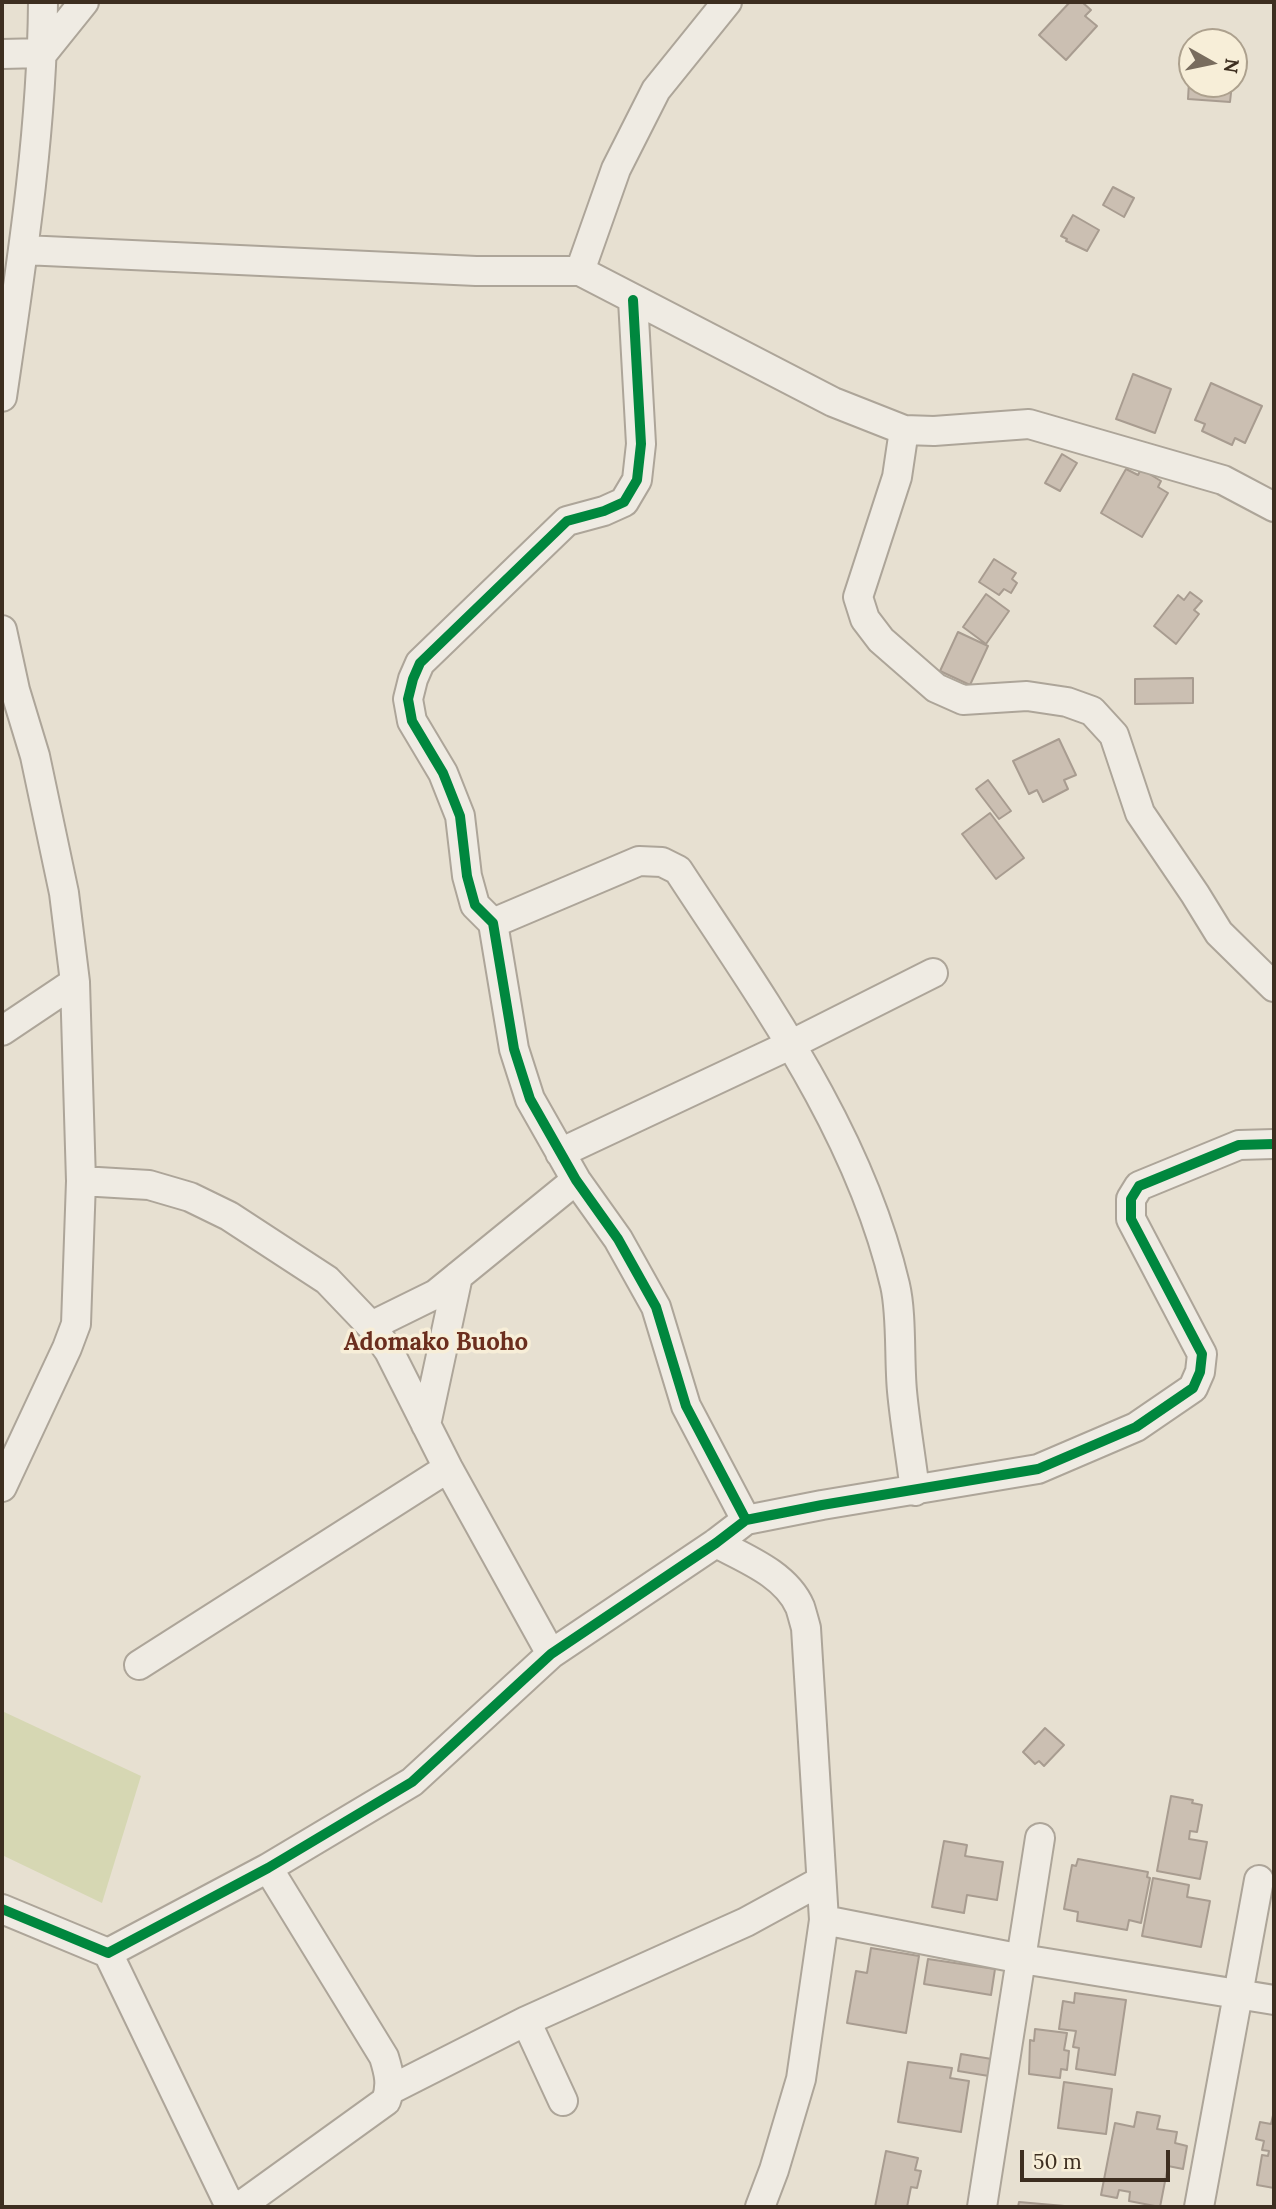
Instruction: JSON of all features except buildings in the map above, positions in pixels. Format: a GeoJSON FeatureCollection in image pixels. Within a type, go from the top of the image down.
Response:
{"type":"FeatureCollection","features":[{"type":"Feature","properties":{"kind":"street"},"geometry":{"type":"LineString","coordinates":[[2,397],[24,250],[43,54],[43,2]]}},
{"type":"Feature","properties":{"kind":"street"},"geometry":{"type":"LineString","coordinates":[[43,54],[84,2]]}},
{"type":"Feature","properties":{"kind":"street"},"geometry":{"type":"LineString","coordinates":[[580,271],[617,169],[656,90],[727,2]]}},
{"type":"Feature","properties":{"kind":"street"},"geometry":{"type":"LineString","coordinates":[[2,54],[43,54]]}},
{"type":"Feature","properties":{"kind":"street"},"geometry":{"type":"LineString","coordinates":[[24,250],[476,271],[580,271],[833,401],[904,430],[934,431],[1029,424],[1223,480],[1274,507]]}},
{"type":"Feature","properties":{"kind":"street"},"geometry":{"type":"LineString","coordinates":[[634,300],[642,444],[637,480],[624,502],[604,512],[567,522],[557,531],[419,663],[408,699],[412,721],[443,773],[460,817],[467,876],[475,905],[494,923],[514,1049],[530,1100],[576,1180],[618,1238],[656,1307],[686,1406],[746,1520]]}},
{"type":"Feature","properties":{"kind":"street"},"geometry":{"type":"LineString","coordinates":[[904,430],[897,477],[858,597],[865,619],[881,640],[936,688],[963,700],[1027,696],[1067,702],[1092,711],[1114,735],[1140,813],[1219,933],[1274,988]]}},
{"type":"Feature","properties":{"kind":"street"},"geometry":{"type":"LineString","coordinates":[[2,630],[8,690],[35,756],[64,893],[75,982],[80,1181],[75,1324],[67,1348],[2,1487]]}},
{"type":"Feature","properties":{"kind":"street"},"geometry":{"type":"LineString","coordinates":[[494,923],[639,861],[662,862],[678,870],[792,1044],[843,1143],[876,1221],[896,1288],[902,1392],[915,1491]]}},
{"type":"Feature","properties":{"kind":"street"},"geometry":{"type":"LineString","coordinates":[[560,1153],[792,1044],[933,973]]}},
{"type":"Feature","properties":{"kind":"street"},"geometry":{"type":"LineString","coordinates":[[2,1031],[75,982]]}},
{"type":"Feature","properties":{"kind":"street"},"geometry":{"type":"LineString","coordinates":[[108,1953],[268,1868],[412,1782],[551,1654],[746,1520],[1038,1469],[1136,1427],[1193,1388],[1200,1372],[1202,1353],[1131,1219],[1131,1199],[1139,1186],[1239,1145],[1274,1144]]}},
{"type":"Feature","properties":{"kind":"street"},"geometry":{"type":"LineString","coordinates":[[371,1326],[436,1294],[576,1180]]}},
{"type":"Feature","properties":{"kind":"street"},"geometry":{"type":"LineString","coordinates":[[80,1181],[149,1185],[190,1197],[229,1216],[327,1280],[371,1326],[389,1351],[448,1468],[551,1654]]}},
{"type":"Feature","properties":{"kind":"street"},"geometry":{"type":"LineString","coordinates":[[426,1425],[458,1276]]}},
{"type":"Feature","properties":{"kind":"street"},"geometry":{"type":"LineString","coordinates":[[139,1665],[448,1468]]}},
{"type":"Feature","properties":{"kind":"street"},"geometry":{"type":"LineString","coordinates":[[716,1543],[781,1581],[799,1605],[806,1628],[824,1920],[801,2079],[760,2207]]}},
{"type":"Feature","properties":{"kind":"street"},"geometry":{"type":"LineString","coordinates":[[982,2207],[1040,1838]]}},
{"type":"Feature","properties":{"kind":"street"},"geometry":{"type":"LineString","coordinates":[[2,1909],[108,1953],[226,2198],[237,2207],[386,2101],[390,2090],[384,2057],[268,1868]]}},
{"type":"Feature","properties":{"kind":"street"},"geometry":{"type":"LineString","coordinates":[[390,2090],[526,2021],[746,1922],[821,1881]]}},
{"type":"Feature","properties":{"kind":"street"},"geometry":{"type":"LineString","coordinates":[[1199,2207],[1259,1881]]}},
{"type":"Feature","properties":{"kind":"street"},"geometry":{"type":"LineString","coordinates":[[824,1920],[1022,1959],[1274,2000]]}},
{"type":"Feature","properties":{"kind":"street"},"geometry":{"type":"LineString","coordinates":[[526,2021],[563,2101]]}},
{"type":"Feature","properties":{"kind":"green space"},"geometry":{"type":"Polygon","coordinates":[[[2,1711],[141,1776],[102,1903],[2,1855],[2,1711]]]}},
{"type":"Feature","properties":{"kind":"cycle path"},"geometry":{"type":"LineString","coordinates":[[633,300],[641,444],[637,480],[624,502],[604,511],[567,521],[420,663],[408,699],[412,721],[443,773],[460,816],[467,876],[475,905],[493,923],[514,1049],[530,1099],[576,1180],[618,1239],[656,1307],[686,1406],[746,1520]]}},
{"type":"Feature","properties":{"kind":"cycle path"},"geometry":{"type":"LineString","coordinates":[[2,1909],[108,1953],[268,1868],[412,1782],[551,1654],[746,1520],[1038,1469],[1136,1427],[1193,1388],[1200,1372],[1202,1354],[1131,1219],[1131,1199],[1139,1186],[1239,1145],[1274,1144]]}},
{"type":"Feature","properties":{"kind":"district","name":"Adomako Buoho"},"geometry":{"type":"Point","coordinates":[436,1343]}}]}
